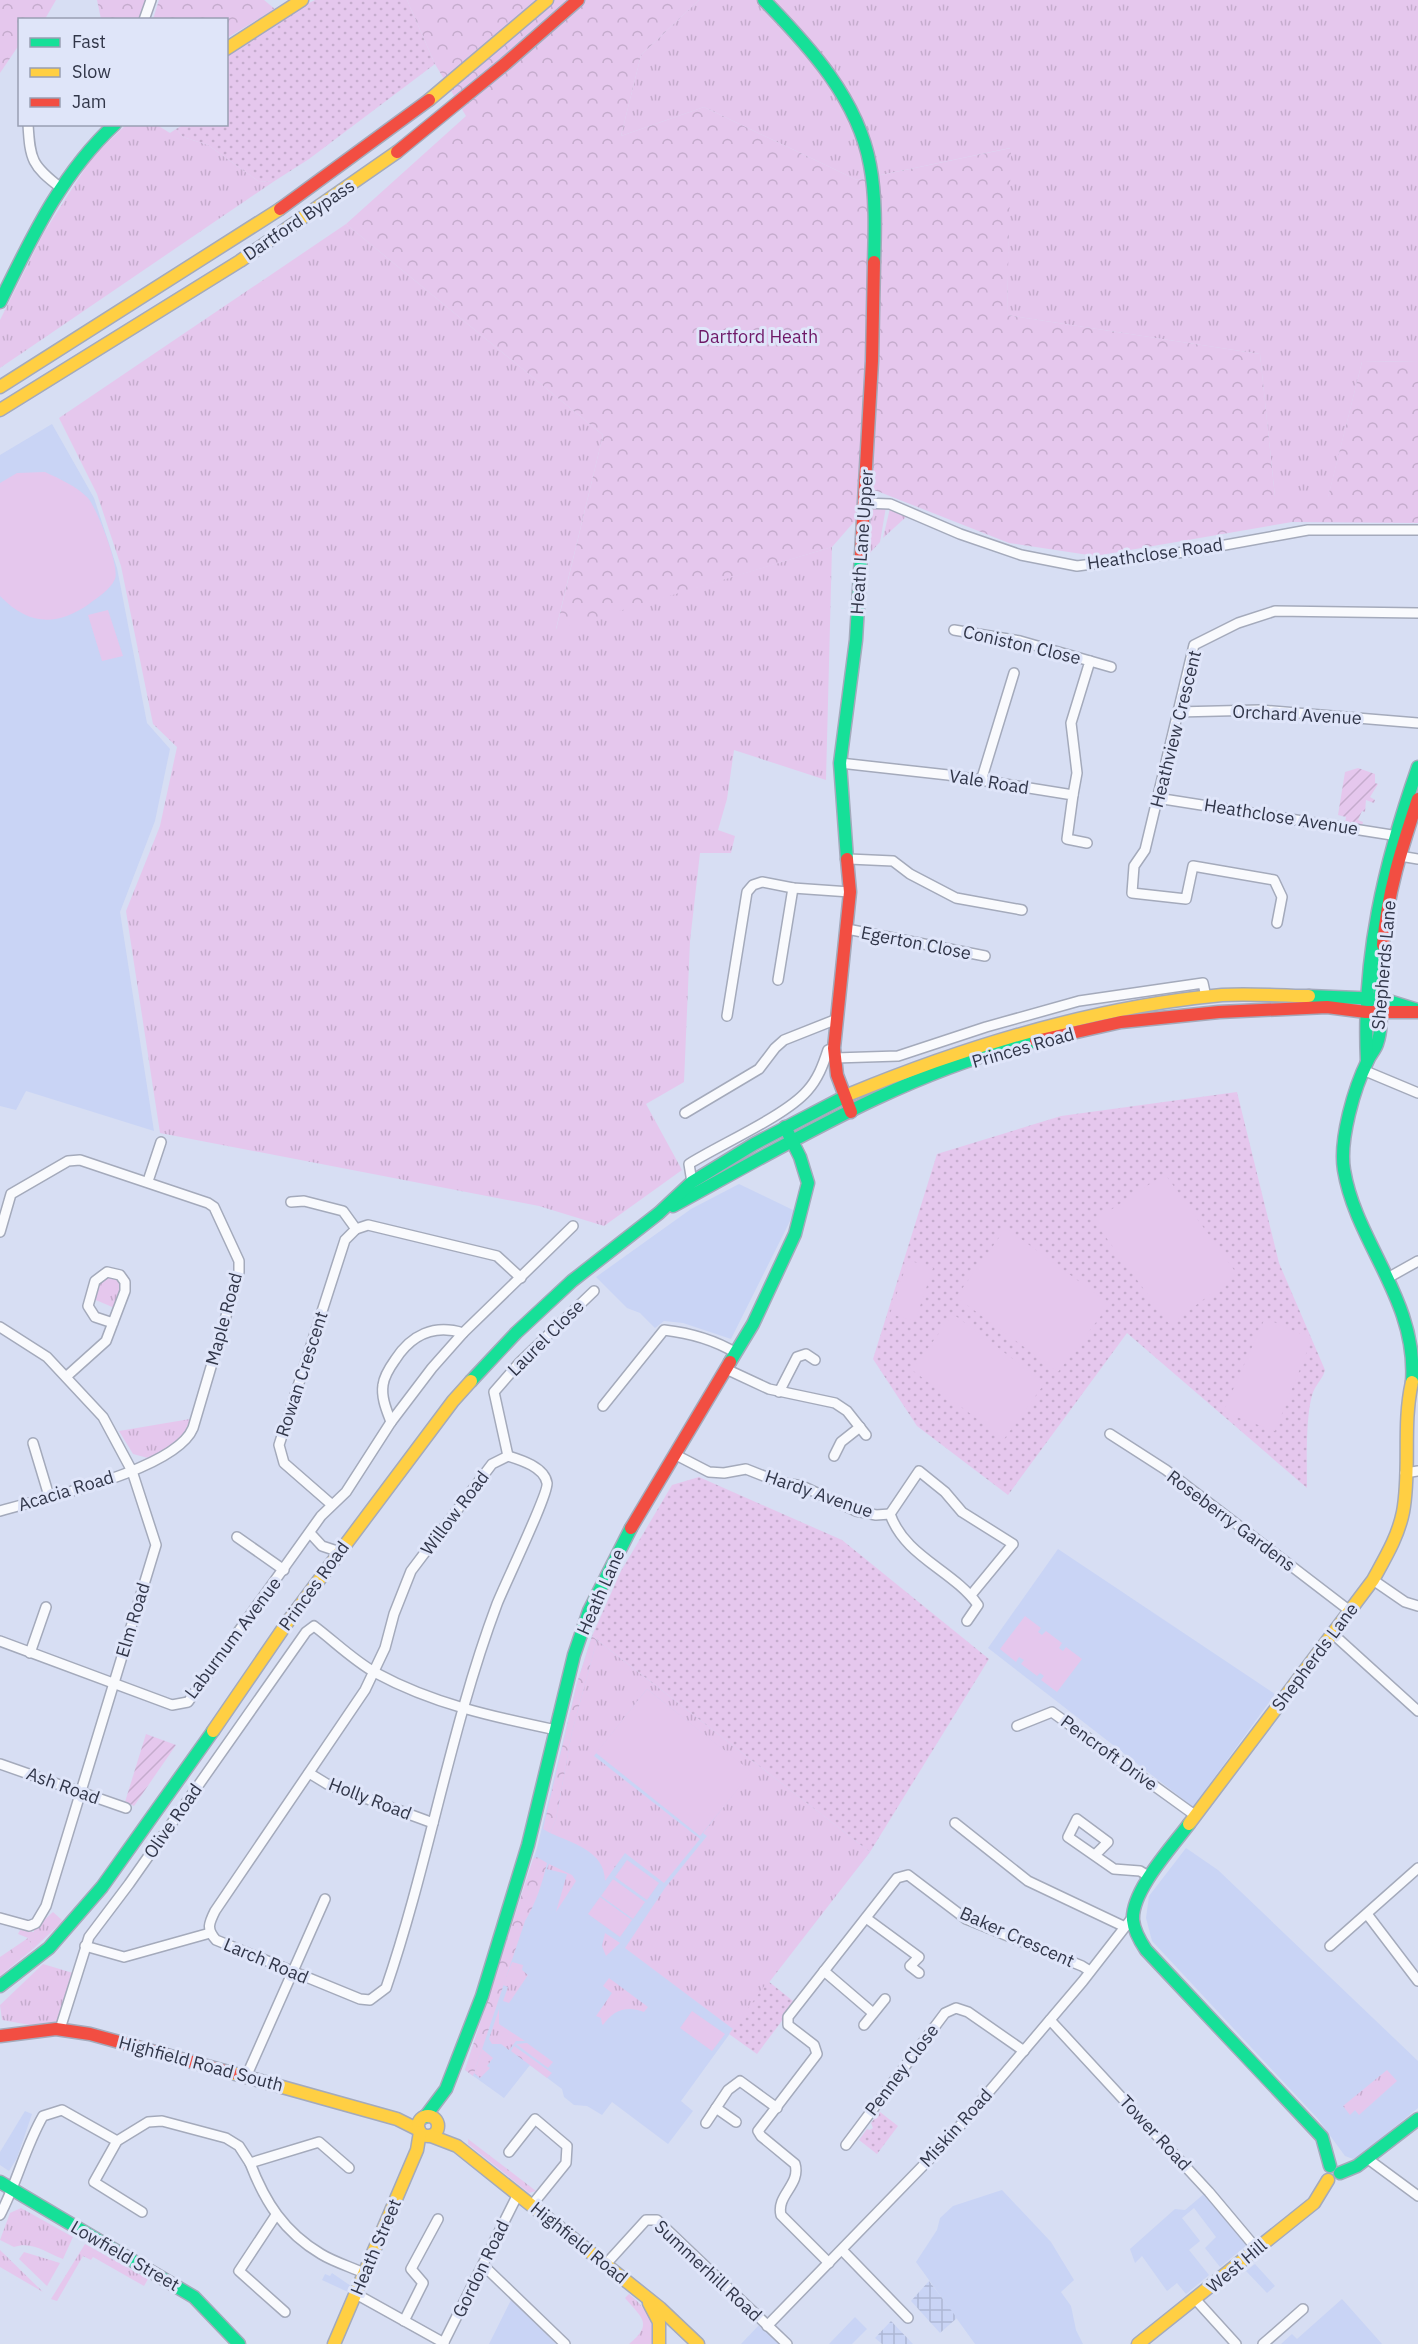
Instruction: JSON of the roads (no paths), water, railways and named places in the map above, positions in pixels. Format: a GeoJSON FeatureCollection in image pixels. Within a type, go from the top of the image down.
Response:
{"type":"FeatureCollection","features":[{"type":"Feature","properties":{"kind":"main road"},"geometry":{"type":"LineString","coordinates":[[228,48],[302,0]]}},
{"type":"Feature","properties":{"kind":"main road","name":"Dartford Bypass"},"geometry":{"type":"LineString","coordinates":[[0,387],[203,261],[306,192],[426,103],[548,0]]}},
{"type":"Feature","properties":{"kind":"main road","name":"Dartford Bypass"},"geometry":{"type":"LineString","coordinates":[[0,410],[203,284],[328,202],[438,120],[578,0]]}},
{"type":"Feature","properties":{"kind":"main road","name":"Heath Lane Upper"},"geometry":{"type":"LineString","coordinates":[[764,0],[797,34],[832,78],[858,126],[870,165],[875,234],[865,503],[856,640],[840,763],[850,892],[834,1053],[837,1075],[851,1112]]}},
{"type":"Feature","properties":{"kind":"main road"},"geometry":{"type":"LineString","coordinates":[[0,302],[51,201],[99,138],[114,126]]}},
{"type":"Feature","properties":{"kind":"main road","name":"Shepherds Lane"},"geometry":{"type":"LineString","coordinates":[[1365,1066],[1366,1006],[1375,912],[1394,855],[1418,767]]}},
{"type":"Feature","properties":{"kind":"main road","name":"Shepherds Lane"},"geometry":{"type":"LineString","coordinates":[[1399,836],[1418,799]]}},
{"type":"Feature","properties":{"kind":"main road","name":"Shepherds Lane"},"geometry":{"type":"LineString","coordinates":[[1128,1922],[1137,1896],[1150,1877],[1247,1744],[1373,1580],[1396,1537],[1403,1510],[1406,1408],[1416,1352],[1408,1313],[1393,1275],[1356,1207],[1344,1171],[1346,1125],[1365,1066],[1377,1044],[1382,1005],[1380,991],[1385,918],[1394,855]]}},
{"type":"Feature","properties":{"kind":"main road","name":"Princes Road"},"geometry":{"type":"LineString","coordinates":[[0,1986],[49,1948],[102,1887],[339,1552],[424,1437],[516,1333],[572,1281],[659,1213],[692,1182],[785,1127],[846,1096],[929,1063],[1013,1035],[1120,1010],[1206,997],[1270,995],[1366,1006]]}},
{"type":"Feature","properties":{"kind":"main road","name":"Princes Road"},"geometry":{"type":"LineString","coordinates":[[659,1213],[792,1141],[851,1112],[920,1080],[1016,1046],[1121,1022],[1219,1012],[1382,1005],[1418,1011]]}},
{"type":"Feature","properties":{"kind":"main road","name":"Heath Lane"},"geometry":{"type":"LineString","coordinates":[[438,2123],[446,2089],[470,2030],[511,1902],[538,1807],[574,1655],[589,1611],[621,1546],[726,1369],[786,1257],[806,1201],[808,1183],[785,1127]]}},
{"type":"Feature","properties":{"kind":"main road"},"geometry":{"type":"LineString","coordinates":[[1128,1922],[1146,1950],[1322,2137],[1335,2170],[1368,2159],[1418,2119]]}},
{"type":"Feature","properties":{"kind":"main road","name":"Highfield Road South"},"geometry":{"type":"LineString","coordinates":[[1,2035],[60,2029],[90,2034],[397,2119],[425,2134]]}},
{"type":"Feature","properties":{"kind":"main road","name":"Heath Lane"},"geometry":{"type":"LineString","coordinates":[[424,2117],[446,2089]]}},
{"type":"Feature","properties":{"kind":"main road"},"geometry":{"type":"LineString","coordinates":[[424,2117],[432,2117],[438,2123],[438,2130],[425,2134],[419,2123],[424,2117]]}},
{"type":"Feature","properties":{"kind":"main road","name":"Highfield Road South"},"geometry":{"type":"LineString","coordinates":[[397,2119],[424,2117]]}},
{"type":"Feature","properties":{"kind":"main road","name":"Highfield Road"},"geometry":{"type":"LineString","coordinates":[[438,2123],[457,2146],[606,2264],[698,2344]]}},
{"type":"Feature","properties":{"kind":"main road","name":"Highfield Road"},"geometry":{"type":"LineString","coordinates":[[425,2134],[457,2146]]}},
{"type":"Feature","properties":{"kind":"main road","name":"Heath Street"},"geometry":{"type":"LineString","coordinates":[[334,2344],[425,2134]]}},
{"type":"Feature","properties":{"kind":"main road","name":"West Hill"},"geometry":{"type":"LineString","coordinates":[[1138,2344],[1196,2300],[1256,2248],[1314,2203],[1328,2180],[1336,2180],[1335,2170]]}},
{"type":"Feature","properties":{"kind":"main road","name":"Lowfield Street"},"geometry":{"type":"LineString","coordinates":[[0,2182],[195,2297],[239,2344]]}},
{"type":"Feature","properties":{"kind":"main road"},"geometry":{"type":"LineString","coordinates":[[646,2299],[658,2317],[661,2331],[659,2344]]}},
{"type":"Feature","properties":{"kind":"street"},"geometry":{"type":"LineString","coordinates":[[145,18],[151,0]]}},
{"type":"Feature","properties":{"kind":"street"},"geometry":{"type":"LineString","coordinates":[[28,126],[29,152],[33,164],[61,188]]}},
{"type":"Feature","properties":{"kind":"street","name":"Heathclose Road"},"geometry":{"type":"LineString","coordinates":[[865,503],[890,504],[960,534],[1021,555],[1077,566],[1192,551],[1308,530],[1418,530]]}},
{"type":"Feature","properties":{"kind":"street","name":"Heathview Crescent"},"geometry":{"type":"LineString","coordinates":[[1277,923],[1281,897],[1274,880],[1193,866],[1186,899],[1132,892],[1134,866],[1145,850],[1176,712],[1194,645],[1238,623],[1275,611],[1418,614]]}},
{"type":"Feature","properties":{"kind":"street","name":"Coniston Close"},"geometry":{"type":"LineString","coordinates":[[954,630],[1020,641],[1111,667]]}},
{"type":"Feature","properties":{"kind":"street","name":"Coniston Close"},"geometry":{"type":"LineString","coordinates":[[1073,795],[1077,773],[1071,723],[1090,661]]}},
{"type":"Feature","properties":{"kind":"street"},"geometry":{"type":"LineString","coordinates":[[981,781],[1014,673]]}},
{"type":"Feature","properties":{"kind":"street","name":"Orchard Avenue"},"geometry":{"type":"LineString","coordinates":[[1176,712],[1260,710],[1418,723]]}},
{"type":"Feature","properties":{"kind":"street","name":"Vale Road"},"geometry":{"type":"LineString","coordinates":[[840,763],[1073,795]]}},
{"type":"Feature","properties":{"kind":"street"},"geometry":{"type":"LineString","coordinates":[[1073,795],[1067,839],[1087,843]]}},
{"type":"Feature","properties":{"kind":"street","name":"Heathclose Avenue"},"geometry":{"type":"LineString","coordinates":[[1158,798],[1399,836]]}},
{"type":"Feature","properties":{"kind":"street"},"geometry":{"type":"LineString","coordinates":[[1394,855],[1418,859]]}},
{"type":"Feature","properties":{"kind":"street"},"geometry":{"type":"LineString","coordinates":[[849,859],[893,861],[910,874],[956,898],[1022,910]]}},
{"type":"Feature","properties":{"kind":"street"},"geometry":{"type":"LineString","coordinates":[[727,1016],[747,892],[753,885],[762,882],[794,888],[850,892]]}},
{"type":"Feature","properties":{"kind":"street"},"geometry":{"type":"LineString","coordinates":[[778,980],[794,888]]}},
{"type":"Feature","properties":{"kind":"street","name":"Egerton Close"},"geometry":{"type":"LineString","coordinates":[[847,929],[985,956]]}},
{"type":"Feature","properties":{"kind":"street","name":"Princes Road"},"geometry":{"type":"LineString","coordinates":[[834,1053],[898,1056],[1053,1008],[1125,993],[1203,983],[1206,997]]}},
{"type":"Feature","properties":{"kind":"street","name":"Princes Road"},"geometry":{"type":"LineString","coordinates":[[1053,1008],[1057,1025]]}},
{"type":"Feature","properties":{"kind":"street"},"geometry":{"type":"LineString","coordinates":[[685,1113],[759,1069],[784,1040],[837,1020]]}},
{"type":"Feature","properties":{"kind":"street"},"geometry":{"type":"LineString","coordinates":[[692,1182],[689,1164],[784,1109],[806,1092],[818,1076],[828,1050],[834,1053]]}},
{"type":"Feature","properties":{"kind":"street"},"geometry":{"type":"LineString","coordinates":[[1365,1066],[1418,1093]]}},
{"type":"Feature","properties":{"kind":"street"},"geometry":{"type":"LineString","coordinates":[[148,1180],[161,1142]]}},
{"type":"Feature","properties":{"kind":"street","name":"Maple Road"},"geometry":{"type":"LineString","coordinates":[[0,1232],[11,1194],[68,1161],[80,1160],[148,1180],[202,1200],[214,1207],[240,1266],[192,1432],[166,1456],[132,1471]]}},
{"type":"Feature","properties":{"kind":"street"},"geometry":{"type":"LineString","coordinates":[[291,1202],[304,1201],[343,1211],[356,1228],[368,1225],[496,1256],[521,1278]]}},
{"type":"Feature","properties":{"kind":"street","name":"Laburnum Avenue"},"geometry":{"type":"LineString","coordinates":[[0,1641],[172,1705],[188,1702],[310,1533],[332,1504],[346,1492],[391,1422],[463,1333],[573,1226]]}},
{"type":"Feature","properties":{"kind":"street","name":"Rowan Crescent"},"geometry":{"type":"LineString","coordinates":[[332,1504],[284,1463],[279,1444],[345,1240],[356,1228]]}},
{"type":"Feature","properties":{"kind":"street"},"geometry":{"type":"LineString","coordinates":[[1393,1275],[1418,1262]]}},
{"type":"Feature","properties":{"kind":"street"},"geometry":{"type":"LineString","coordinates":[[67,1376],[104,1344],[113,1323],[126,1286],[119,1274],[107,1272],[95,1281],[88,1306],[94,1316],[113,1323]]}},
{"type":"Feature","properties":{"kind":"street","name":"Laurel Close"},"geometry":{"type":"LineString","coordinates":[[508,1456],[494,1392],[520,1362],[594,1291]]}},
{"type":"Feature","properties":{"kind":"street","name":"Elm Road"},"geometry":{"type":"LineString","coordinates":[[0,1327],[37,1349],[67,1376],[103,1417],[132,1471],[156,1545],[42,1916],[28,1926],[0,1918]]}},
{"type":"Feature","properties":{"kind":"street"},"geometry":{"type":"LineString","coordinates":[[391,1422],[384,1403],[383,1385],[390,1367],[403,1348],[422,1333],[439,1329],[463,1333]]}},
{"type":"Feature","properties":{"kind":"street"},"geometry":{"type":"LineString","coordinates":[[603,1406],[664,1330],[692,1333],[722,1344],[735,1353]]}},
{"type":"Feature","properties":{"kind":"street"},"geometry":{"type":"LineString","coordinates":[[779,1392],[797,1357],[806,1354],[815,1360]]}},
{"type":"Feature","properties":{"kind":"street"},"geometry":{"type":"LineString","coordinates":[[726,1369],[756,1385],[779,1392],[833,1401],[847,1411],[866,1435]]}},
{"type":"Feature","properties":{"kind":"street"},"geometry":{"type":"LineString","coordinates":[[834,1456],[841,1442],[860,1427]]}},
{"type":"Feature","properties":{"kind":"street","name":"Roseberry Gardens"},"geometry":{"type":"LineString","coordinates":[[1110,1434],[1166,1470],[1350,1611]]}},
{"type":"Feature","properties":{"kind":"street"},"geometry":{"type":"LineString","coordinates":[[33,1443],[49,1496]]}},
{"type":"Feature","properties":{"kind":"street","name":"Hardy Avenue"},"geometry":{"type":"LineString","coordinates":[[676,1455],[709,1472],[724,1473],[746,1469],[779,1482],[802,1486],[856,1511],[876,1515],[890,1514],[895,1529],[917,1553],[971,1595]]}},
{"type":"Feature","properties":{"kind":"street"},"geometry":{"type":"LineString","coordinates":[[433,1823],[478,1653],[519,1550],[545,1499],[548,1485],[544,1476],[527,1462],[508,1456]]}},
{"type":"Feature","properties":{"kind":"street","name":"Willow Road"},"geometry":{"type":"LineString","coordinates":[[210,1933],[209,1924],[215,1911],[375,1673],[411,1572],[492,1464],[508,1456]]}},
{"type":"Feature","properties":{"kind":"street","name":"Acacia Road"},"geometry":{"type":"LineString","coordinates":[[0,1511],[132,1471]]}},
{"type":"Feature","properties":{"kind":"street"},"geometry":{"type":"LineString","coordinates":[[890,1514],[919,1471],[945,1492],[962,1512],[1013,1544],[971,1595],[978,1605],[966,1621]]}},
{"type":"Feature","properties":{"kind":"street"},"geometry":{"type":"LineString","coordinates":[[1405,1473],[1418,1471]]}},
{"type":"Feature","properties":{"kind":"street"},"geometry":{"type":"LineString","coordinates":[[310,1533],[322,1546],[339,1552]]}},
{"type":"Feature","properties":{"kind":"street","name":"Laburnum Avenue"},"geometry":{"type":"LineString","coordinates":[[237,1537],[284,1570]]}},
{"type":"Feature","properties":{"kind":"street"},"geometry":{"type":"LineString","coordinates":[[1373,1580],[1407,1603],[1418,1606]]}},
{"type":"Feature","properties":{"kind":"street"},"geometry":{"type":"LineString","coordinates":[[30,1653],[46,1607]]}},
{"type":"Feature","properties":{"kind":"street","name":"Olive Road"},"geometry":{"type":"LineString","coordinates":[[60,2029],[89,1937],[129,1884],[306,1632],[314,1626],[375,1673]]}},
{"type":"Feature","properties":{"kind":"street"},"geometry":{"type":"LineString","coordinates":[[1333,1634],[1418,1712]]}},
{"type":"Feature","properties":{"kind":"street"},"geometry":{"type":"LineString","coordinates":[[375,1673],[464,1711],[556,1730]]}},
{"type":"Feature","properties":{"kind":"street","name":"Pencroft Drive"},"geometry":{"type":"LineString","coordinates":[[1017,1726],[1053,1712],[1196,1816]]}},
{"type":"Feature","properties":{"kind":"street","name":"Ash Road"},"geometry":{"type":"LineString","coordinates":[[0,1764],[80,1794],[126,1808]]}},
{"type":"Feature","properties":{"kind":"street","name":"Holly Road"},"geometry":{"type":"LineString","coordinates":[[309,1773],[327,1784],[433,1823]]}},
{"type":"Feature","properties":{"kind":"street","name":"Larch Road"},"geometry":{"type":"LineString","coordinates":[[85,1946],[124,1957],[210,1933],[225,1945],[292,1974],[360,1999],[370,2000],[379,1995],[388,1980],[433,1823]]}},
{"type":"Feature","properties":{"kind":"street"},"geometry":{"type":"LineString","coordinates":[[955,1823],[1028,1881],[1128,1922]]}},
{"type":"Feature","properties":{"kind":"street"},"geometry":{"type":"LineString","coordinates":[[1095,1855],[1113,1869],[1138,1870],[1150,1877]]}},
{"type":"Feature","properties":{"kind":"street"},"geometry":{"type":"LineString","coordinates":[[1330,1947],[1418,1868]]}},
{"type":"Feature","properties":{"kind":"street","name":"Baker Crescent"},"geometry":{"type":"LineString","coordinates":[[829,2263],[781,2215],[781,2201],[796,2180],[795,2164],[758,2131],[817,2054],[814,2045],[788,2025],[787,2021],[897,1878],[908,1875],[966,1919],[1090,1971]]}},
{"type":"Feature","properties":{"kind":"street"},"geometry":{"type":"LineString","coordinates":[[246,2077],[325,1899]]}},
{"type":"Feature","properties":{"kind":"street"},"geometry":{"type":"LineString","coordinates":[[1367,1914],[1418,1981]]}},
{"type":"Feature","properties":{"kind":"street"},"geometry":{"type":"LineString","coordinates":[[866,1918],[920,1957],[910,1966],[919,1973]]}},
{"type":"Feature","properties":{"kind":"street","name":"Miskin Road"},"geometry":{"type":"LineString","coordinates":[[768,2326],[948,2140],[1050,2020],[1128,1922]]}},
{"type":"Feature","properties":{"kind":"street"},"geometry":{"type":"LineString","coordinates":[[824,1971],[873,2013]]}},
{"type":"Feature","properties":{"kind":"street"},"geometry":{"type":"LineString","coordinates":[[864,2025],[885,2000]]}},
{"type":"Feature","properties":{"kind":"street","name":"Penney Close"},"geometry":{"type":"LineString","coordinates":[[846,2145],[945,2013],[956,2008],[968,2012],[1024,2051]]}},
{"type":"Feature","properties":{"kind":"street","name":"Tower Road"},"geometry":{"type":"LineString","coordinates":[[1050,2020],[1208,2190],[1256,2248]]}},
{"type":"Feature","properties":{"kind":"street"},"geometry":{"type":"LineString","coordinates":[[706,2123],[728,2090],[740,2081],[777,2108]]}},
{"type":"Feature","properties":{"kind":"street"},"geometry":{"type":"LineString","coordinates":[[716,2108],[736,2122]]}},
{"type":"Feature","properties":{"kind":"street"},"geometry":{"type":"LineString","coordinates":[[0,2215],[13,2190],[34,2131],[42,2116],[62,2110],[117,2141]]}},
{"type":"Feature","properties":{"kind":"street"},"geometry":{"type":"LineString","coordinates":[[509,2152],[538,2115],[566,2143],[568,2156],[566,2163],[532,2205]]}},
{"type":"Feature","properties":{"kind":"street"},"geometry":{"type":"LineString","coordinates":[[142,2212],[94,2182],[117,2141],[148,2121],[162,2121],[226,2138],[239,2146],[250,2163],[264,2197],[276,2215],[322,2255],[364,2274]]}},
{"type":"Feature","properties":{"kind":"street"},"geometry":{"type":"LineString","coordinates":[[250,2163],[315,2142],[323,2144],[349,2168]]}},
{"type":"Feature","properties":{"kind":"street"},"geometry":{"type":"LineString","coordinates":[[1368,2159],[1418,2196]]}},
{"type":"Feature","properties":{"kind":"street","name":"Gordon Road"},"geometry":{"type":"LineString","coordinates":[[444,2344],[518,2194]]}},
{"type":"Feature","properties":{"kind":"street"},"geometry":{"type":"LineString","coordinates":[[276,2215],[239,2271],[285,2312]]}},
{"type":"Feature","properties":{"kind":"street"},"geometry":{"type":"LineString","coordinates":[[404,2321],[423,2283],[411,2269],[438,2219]]}},
{"type":"Feature","properties":{"kind":"street","name":"Summerhill Road"},"geometry":{"type":"LineString","coordinates":[[606,2264],[646,2220],[657,2220],[787,2344]]}},
{"type":"Feature","properties":{"kind":"street"},"geometry":{"type":"LineString","coordinates":[[842,2250],[908,2318]]}},
{"type":"Feature","properties":{"kind":"street"},"geometry":{"type":"LineString","coordinates":[[484,2266],[565,2344]]}},
{"type":"Feature","properties":{"kind":"street"},"geometry":{"type":"LineString","coordinates":[[356,2294],[444,2344]]}},
{"type":"Feature","properties":{"kind":"street"},"geometry":{"type":"LineString","coordinates":[[1196,2300],[1236,2344]]}},
{"type":"Feature","properties":{"kind":"street"},"geometry":{"type":"LineString","coordinates":[[1263,2344],[1303,2309]]}},
{"type":"Feature","properties":{"kind":"park label","name":"Dartford Heath"},"geometry":{"type":"Point","coordinates":[758,337]}}]}
